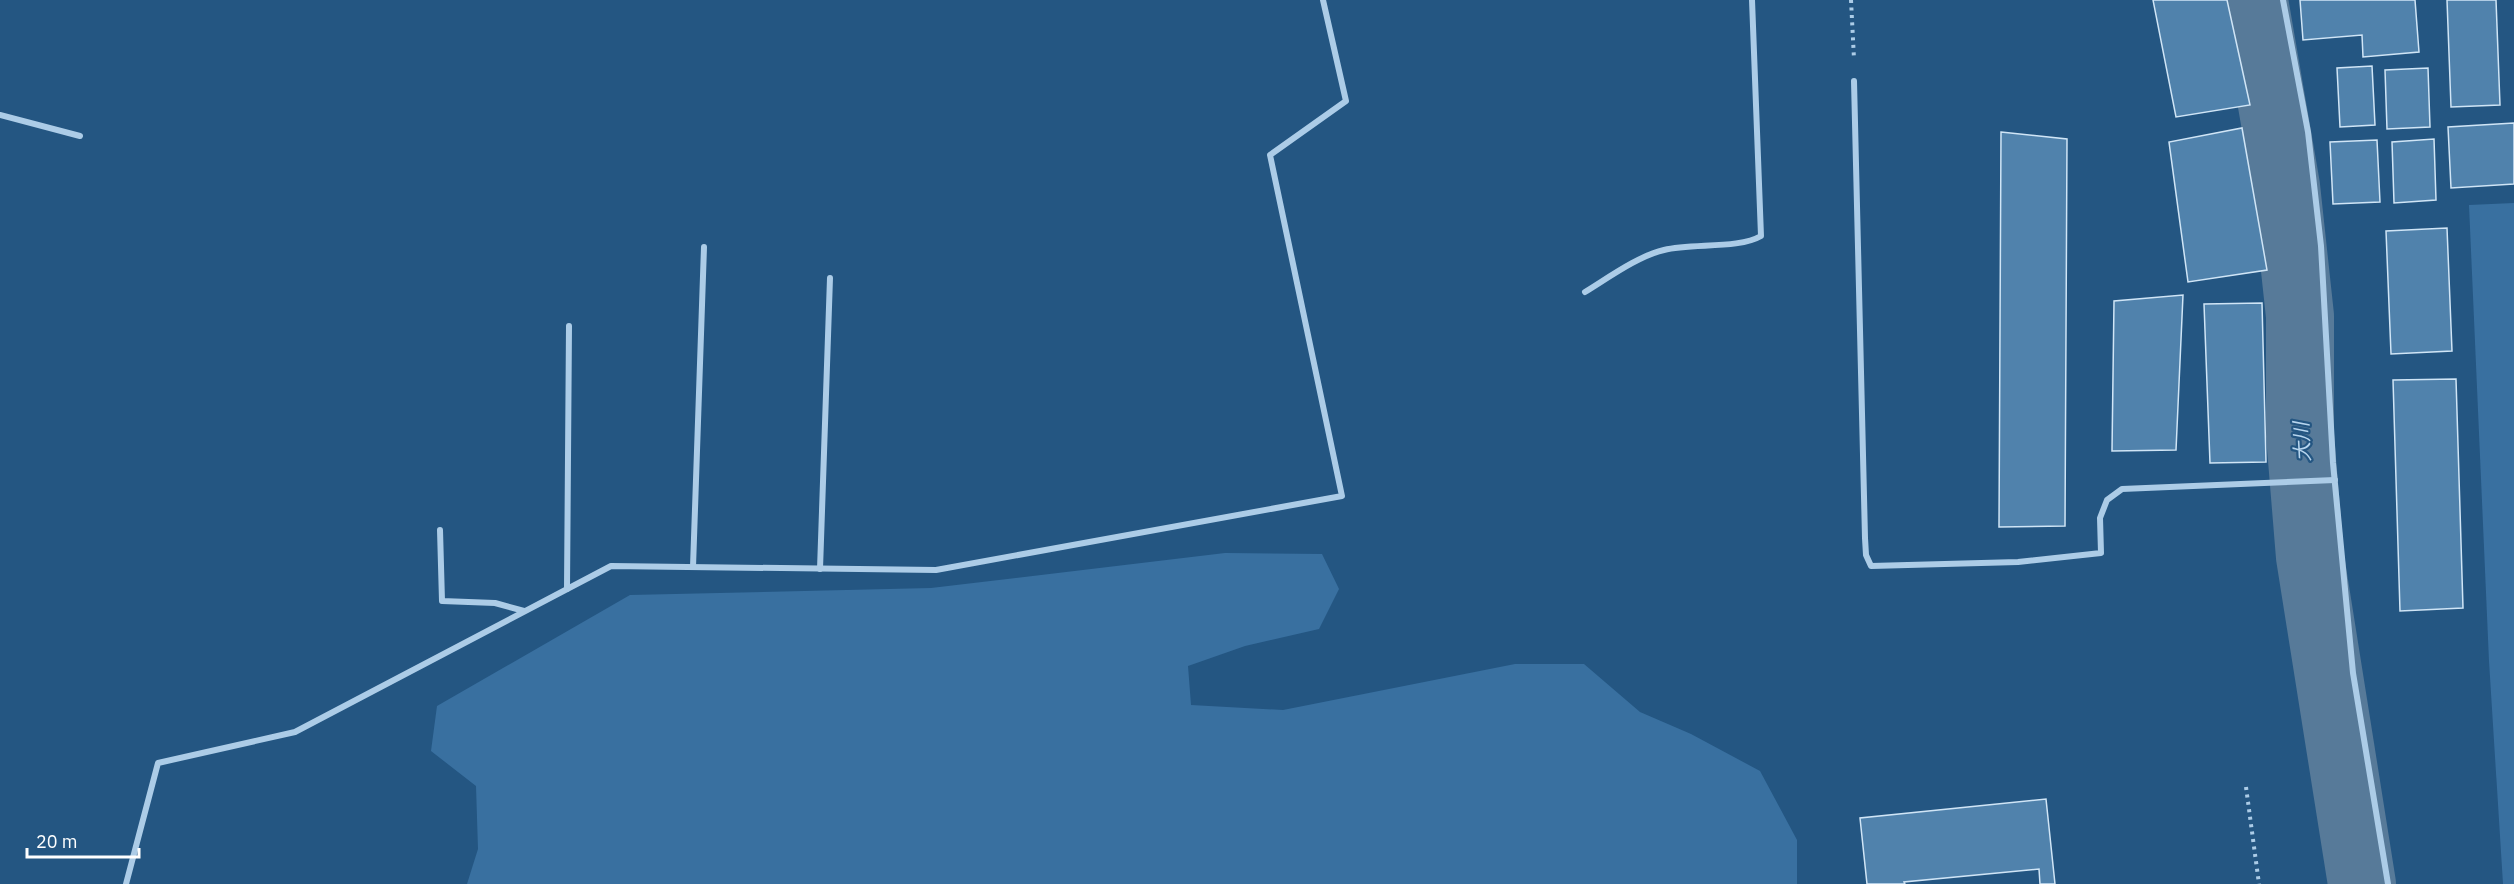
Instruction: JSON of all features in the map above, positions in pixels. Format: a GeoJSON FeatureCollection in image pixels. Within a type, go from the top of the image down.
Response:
{"type":"FeatureCollection","features":[{"type":"Feature","properties":{"kind":"street"},"geometry":{"type":"LineString","coordinates":[[126,884],[158,763],[295,732],[611,566],[936,570],[1342,496],[1270,155],[1346,101],[1323,0]]}},
{"type":"Feature","properties":{"kind":"street"},"geometry":{"type":"LineString","coordinates":[[1585,292],[1625,268],[1662,250],[1698,244],[1751,242],[1761,236],[1752,0]]}},
{"type":"Feature","properties":{"kind":"street"},"geometry":{"type":"LineString","coordinates":[[2283,0],[2308,132],[2321,246],[2333,481],[2353,673],[2388,884]]}},
{"type":"Feature","properties":{"kind":"street"},"geometry":{"type":"LineString","coordinates":[[1854,81],[1865,538],[1866,555],[1871,566],[2018,562],[2101,553],[2100,518],[2107,500],[2122,489],[2333,481]]}},
{"type":"Feature","properties":{"kind":"street"},"geometry":{"type":"LineString","coordinates":[[0,115],[80,136]]}},
{"type":"Feature","properties":{"kind":"street"},"geometry":{"type":"LineString","coordinates":[[693,567],[704,247]]}},
{"type":"Feature","properties":{"kind":"street"},"geometry":{"type":"LineString","coordinates":[[820,568],[830,278]]}},
{"type":"Feature","properties":{"kind":"street"},"geometry":{"type":"LineString","coordinates":[[567,589],[569,326]]}},
{"type":"Feature","properties":{"kind":"street"},"geometry":{"type":"LineString","coordinates":[[440,530],[442,601],[495,603],[525,611]]}},
{"type":"Feature","properties":{"kind":"path"},"geometry":{"type":"LineString","coordinates":[[1851,0],[1854,81]]}},
{"type":"Feature","properties":{"kind":"path"},"geometry":{"type":"LineString","coordinates":[[2246,787],[2259,884]]}},
{"type":"Feature","properties":{"kind":"shaded area"},"geometry":{"type":"Polygon","coordinates":[[[2514,203],[2514,884],[2503,884],[2489,661],[2469,205],[2514,203]]]}},
{"type":"Feature","properties":{"kind":"shaded area"},"geometry":{"type":"Polygon","coordinates":[[[1225,553],[1322,554],[1339,589],[1319,629],[1245,646],[1188,666],[1191,705],[1283,710],[1515,664],[1584,664],[1640,712],[1691,734],[1760,771],[1797,840],[1797,884],[467,884],[478,849],[476,786],[431,751],[437,706],[630,595],[931,588],[1225,553]]]}},
{"type":"Feature","properties":{"kind":"building"},"geometry":{"type":"Polygon","coordinates":[[[2153,0],[2227,0],[2250,105],[2176,117],[2153,0]]]}},
{"type":"Feature","properties":{"kind":"building"},"geometry":{"type":"Polygon","coordinates":[[[2300,0],[2415,0],[2419,52],[2363,57],[2362,35],[2303,40],[2300,0]]]}},
{"type":"Feature","properties":{"kind":"building"},"geometry":{"type":"Polygon","coordinates":[[[2447,0],[2496,0],[2500,105],[2451,107],[2447,0]]]}},
{"type":"Feature","properties":{"kind":"building"},"geometry":{"type":"Polygon","coordinates":[[[2372,66],[2375,125],[2340,127],[2337,68],[2372,66]]]}},
{"type":"Feature","properties":{"kind":"building"},"geometry":{"type":"Polygon","coordinates":[[[2428,68],[2430,127],[2387,129],[2385,70],[2428,68]]]}},
{"type":"Feature","properties":{"kind":"building"},"geometry":{"type":"Polygon","coordinates":[[[2514,123],[2514,184],[2451,188],[2448,127],[2514,123]]]}},
{"type":"Feature","properties":{"kind":"building"},"geometry":{"type":"Polygon","coordinates":[[[2242,128],[2267,270],[2188,282],[2169,142],[2242,128]]]}},
{"type":"Feature","properties":{"kind":"building"},"geometry":{"type":"Polygon","coordinates":[[[2001,132],[2067,139],[2065,526],[1999,527],[2001,132]]]}},
{"type":"Feature","properties":{"kind":"building"},"geometry":{"type":"Polygon","coordinates":[[[2434,139],[2436,200],[2394,203],[2392,142],[2434,139]]]}},
{"type":"Feature","properties":{"kind":"building"},"geometry":{"type":"Polygon","coordinates":[[[2377,140],[2380,202],[2333,204],[2330,142],[2377,140]]]}},
{"type":"Feature","properties":{"kind":"building"},"geometry":{"type":"Polygon","coordinates":[[[2447,228],[2452,351],[2391,354],[2386,231],[2447,228]]]}},
{"type":"Feature","properties":{"kind":"building"},"geometry":{"type":"Polygon","coordinates":[[[2183,295],[2176,450],[2112,451],[2114,301],[2183,295]]]}},
{"type":"Feature","properties":{"kind":"building"},"geometry":{"type":"Polygon","coordinates":[[[2262,303],[2266,462],[2210,463],[2204,304],[2262,303]]]}},
{"type":"Feature","properties":{"kind":"building"},"geometry":{"type":"Polygon","coordinates":[[[2456,379],[2463,608],[2400,611],[2393,380],[2456,379]]]}},
{"type":"Feature","properties":{"kind":"building"},"geometry":{"type":"Polygon","coordinates":[[[2046,799],[2055,884],[2040,884],[2039,869],[1904,882],[1905,884],[1867,884],[1860,818],[2046,799]]]}},
{"type":"Feature","properties":{"kind":"waterway","name":"大川"},"geometry":{"type":"LineString","coordinates":[[2254,0],[2286,186],[2300,316],[2300,435],[2310,557],[2362,884]]}}]}
